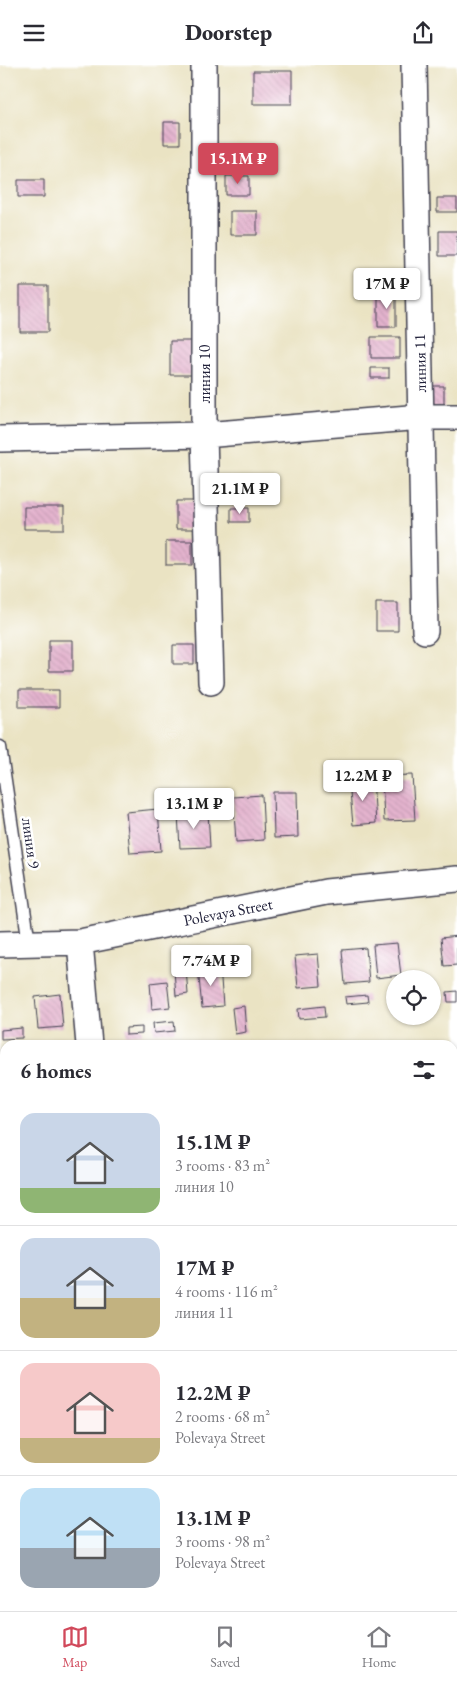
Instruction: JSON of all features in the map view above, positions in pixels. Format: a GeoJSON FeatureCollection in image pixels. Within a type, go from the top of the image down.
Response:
{"type":"FeatureCollection","features":[{"type":"Feature","properties":{"kind":"street","name":"линия 10"},"geometry":{"type":"LineString","coordinates":[[204,65],[204,435],[211,683]]}},
{"type":"Feature","properties":{"kind":"street","name":"линия 11"},"geometry":{"type":"LineString","coordinates":[[414,65],[425,631]]}},
{"type":"Feature","properties":{"kind":"street"},"geometry":{"type":"LineString","coordinates":[[0,439],[204,435],[421,417],[457,417]]}},
{"type":"Feature","properties":{"kind":"street","name":"Polevaya Street"},"geometry":{"type":"LineString","coordinates":[[0,944],[80,942],[326,892],[457,879]]}},
{"type":"Feature","properties":{"kind":"street"},"geometry":{"type":"LineString","coordinates":[[80,942],[88,1040]]}},
{"type":"Feature","properties":{"kind":"lane","name":"линия 9"},"geometry":{"type":"LineString","coordinates":[[0,747],[29,943]]}},
{"type":"Feature","properties":{"kind":"building"},"geometry":{"type":"Polygon","coordinates":[[[253,71],[292,71],[292,104],[253,104],[253,71]]]}},
{"type":"Feature","properties":{"kind":"building"},"geometry":{"type":"Polygon","coordinates":[[[164,122],[180,122],[180,144],[164,144],[164,122]]]}},
{"type":"Feature","properties":{"kind":"building"},"geometry":{"type":"Polygon","coordinates":[[[226,176],[249,176],[249,195],[226,195],[226,176]]]}},
{"type":"Feature","properties":{"kind":"building"},"geometry":{"type":"Polygon","coordinates":[[[18,180],[44,180],[44,197],[18,197],[18,180]]]}},
{"type":"Feature","properties":{"kind":"building"},"geometry":{"type":"Polygon","coordinates":[[[437,198],[457,198],[457,212],[437,212],[437,198]]]}},
{"type":"Feature","properties":{"kind":"building"},"geometry":{"type":"Polygon","coordinates":[[[230,211],[257,211],[257,235],[230,235],[230,211]]]}},
{"type":"Feature","properties":{"kind":"building"},"geometry":{"type":"Polygon","coordinates":[[[439,231],[457,231],[457,256],[439,256],[439,231]]]}},
{"type":"Feature","properties":{"kind":"building"},"geometry":{"type":"Polygon","coordinates":[[[20,286],[48,286],[48,332],[20,332],[20,286]]]}},
{"type":"Feature","properties":{"kind":"building"},"geometry":{"type":"Polygon","coordinates":[[[378,294],[396,294],[396,327],[378,327],[378,294]]]}},
{"type":"Feature","properties":{"kind":"building"},"geometry":{"type":"Polygon","coordinates":[[[371,337],[400,337],[400,358],[371,358],[371,337]]]}},
{"type":"Feature","properties":{"kind":"building"},"geometry":{"type":"Polygon","coordinates":[[[170,341],[191,341],[191,375],[170,375],[170,341]]]}},
{"type":"Feature","properties":{"kind":"building"},"geometry":{"type":"Polygon","coordinates":[[[371,368],[389,368],[389,378],[371,378],[371,368]]]}},
{"type":"Feature","properties":{"kind":"building"},"geometry":{"type":"Polygon","coordinates":[[[431,386],[444,386],[444,407],[431,407],[431,386]]]}},
{"type":"Feature","properties":{"kind":"building"},"geometry":{"type":"Polygon","coordinates":[[[176,501],[201,501],[201,529],[176,529],[176,501]]]}},
{"type":"Feature","properties":{"kind":"building"},"geometry":{"type":"Polygon","coordinates":[[[24,507],[64,507],[64,529],[24,529],[24,507]]]}},
{"type":"Feature","properties":{"kind":"building"},"geometry":{"type":"Polygon","coordinates":[[[231,508],[249,508],[249,522],[231,522],[231,508]]]}},
{"type":"Feature","properties":{"kind":"building"},"geometry":{"type":"Polygon","coordinates":[[[166,541],[192,541],[192,565],[166,565],[166,541]]]}},
{"type":"Feature","properties":{"kind":"building"},"geometry":{"type":"Polygon","coordinates":[[[376,603],[398,603],[398,631],[376,631],[376,603]]]}},
{"type":"Feature","properties":{"kind":"building"},"geometry":{"type":"Polygon","coordinates":[[[49,640],[73,640],[73,671],[49,671],[49,640]]]}},
{"type":"Feature","properties":{"kind":"building"},"geometry":{"type":"Polygon","coordinates":[[[173,645],[194,645],[194,664],[173,664],[173,645]]]}},
{"type":"Feature","properties":{"kind":"building"},"geometry":{"type":"Polygon","coordinates":[[[19,690],[59,690],[59,707],[19,707],[19,690]]]}},
{"type":"Feature","properties":{"kind":"building"},"geometry":{"type":"Polygon","coordinates":[[[412,775],[415,820],[384,821],[382,776],[412,775]]]}},
{"type":"Feature","properties":{"kind":"building"},"geometry":{"type":"Polygon","coordinates":[[[373,779],[376,823],[353,825],[349,781],[373,779]]]}},
{"type":"Feature","properties":{"kind":"building"},"geometry":{"type":"Polygon","coordinates":[[[273,792],[297,792],[298,837],[274,838],[273,792]]]}},
{"type":"Feature","properties":{"kind":"building"},"geometry":{"type":"Polygon","coordinates":[[[262,795],[264,840],[236,842],[233,797],[262,795]]]}},
{"type":"Feature","properties":{"kind":"building"},"geometry":{"type":"Polygon","coordinates":[[[158,809],[161,851],[130,853],[126,812],[158,809]]]}},
{"type":"Feature","properties":{"kind":"building"},"geometry":{"type":"Polygon","coordinates":[[[208,812],[210,847],[180,848],[178,814],[208,812]]]}},
{"type":"Feature","properties":{"kind":"building"},"geometry":{"type":"Polygon","coordinates":[[[457,936],[457,965],[444,966],[441,938],[457,936]]]}},
{"type":"Feature","properties":{"kind":"building"},"geometry":{"type":"Polygon","coordinates":[[[397,943],[400,970],[386,970],[386,977],[376,978],[373,945],[397,943]]]}},
{"type":"Feature","properties":{"kind":"building"},"geometry":{"type":"Polygon","coordinates":[[[366,948],[369,982],[345,984],[342,950],[366,948]]]}},
{"type":"Feature","properties":{"kind":"building"},"geometry":{"type":"Polygon","coordinates":[[[318,954],[321,986],[298,988],[295,956],[318,954]]]}},
{"type":"Feature","properties":{"kind":"building"},"geometry":{"type":"Polygon","coordinates":[[[220,966],[223,1006],[202,1008],[198,968],[220,966]]]}},
{"type":"Feature","properties":{"kind":"building"},"geometry":{"type":"Polygon","coordinates":[[[186,969],[188,994],[176,996],[174,970],[186,969]]]}},
{"type":"Feature","properties":{"kind":"building"},"geometry":{"type":"Polygon","coordinates":[[[167,981],[170,1007],[152,1009],[150,983],[167,981]]]}},
{"type":"Feature","properties":{"kind":"building"},"geometry":{"type":"Polygon","coordinates":[[[457,991],[457,1002],[448,1002],[447,992],[457,991]]]}},
{"type":"Feature","properties":{"kind":"building"},"geometry":{"type":"Polygon","coordinates":[[[60,994],[63,1027],[38,1029],[35,997],[60,994]]]}},
{"type":"Feature","properties":{"kind":"building"},"geometry":{"type":"Polygon","coordinates":[[[367,995],[368,1002],[346,1004],[345,997],[367,995]]]}},
{"type":"Feature","properties":{"kind":"building"},"geometry":{"type":"Polygon","coordinates":[[[244,1006],[246,1032],[235,1034],[232,1008],[244,1006]]]}},
{"type":"Feature","properties":{"kind":"building"},"geometry":{"type":"Polygon","coordinates":[[[324,1006],[325,1017],[299,1019],[298,1009],[324,1006]]]}},
{"type":"Feature","properties":{"kind":"building"},"geometry":{"type":"Polygon","coordinates":[[[174,1021],[175,1031],[154,1033],[153,1023],[174,1021]]]}},
{"type":"Feature","properties":{"kind":"building"},"geometry":{"type":"Polygon","coordinates":[[[142,1027],[142,1034],[126,1035],[126,1028],[142,1027]]]}},
{"type":"Feature","properties":{"kind":"building"},"geometry":{"type":"Polygon","coordinates":[[[22,1028],[22,1038],[1,1039],[1,1030],[22,1028]]]}}]}
